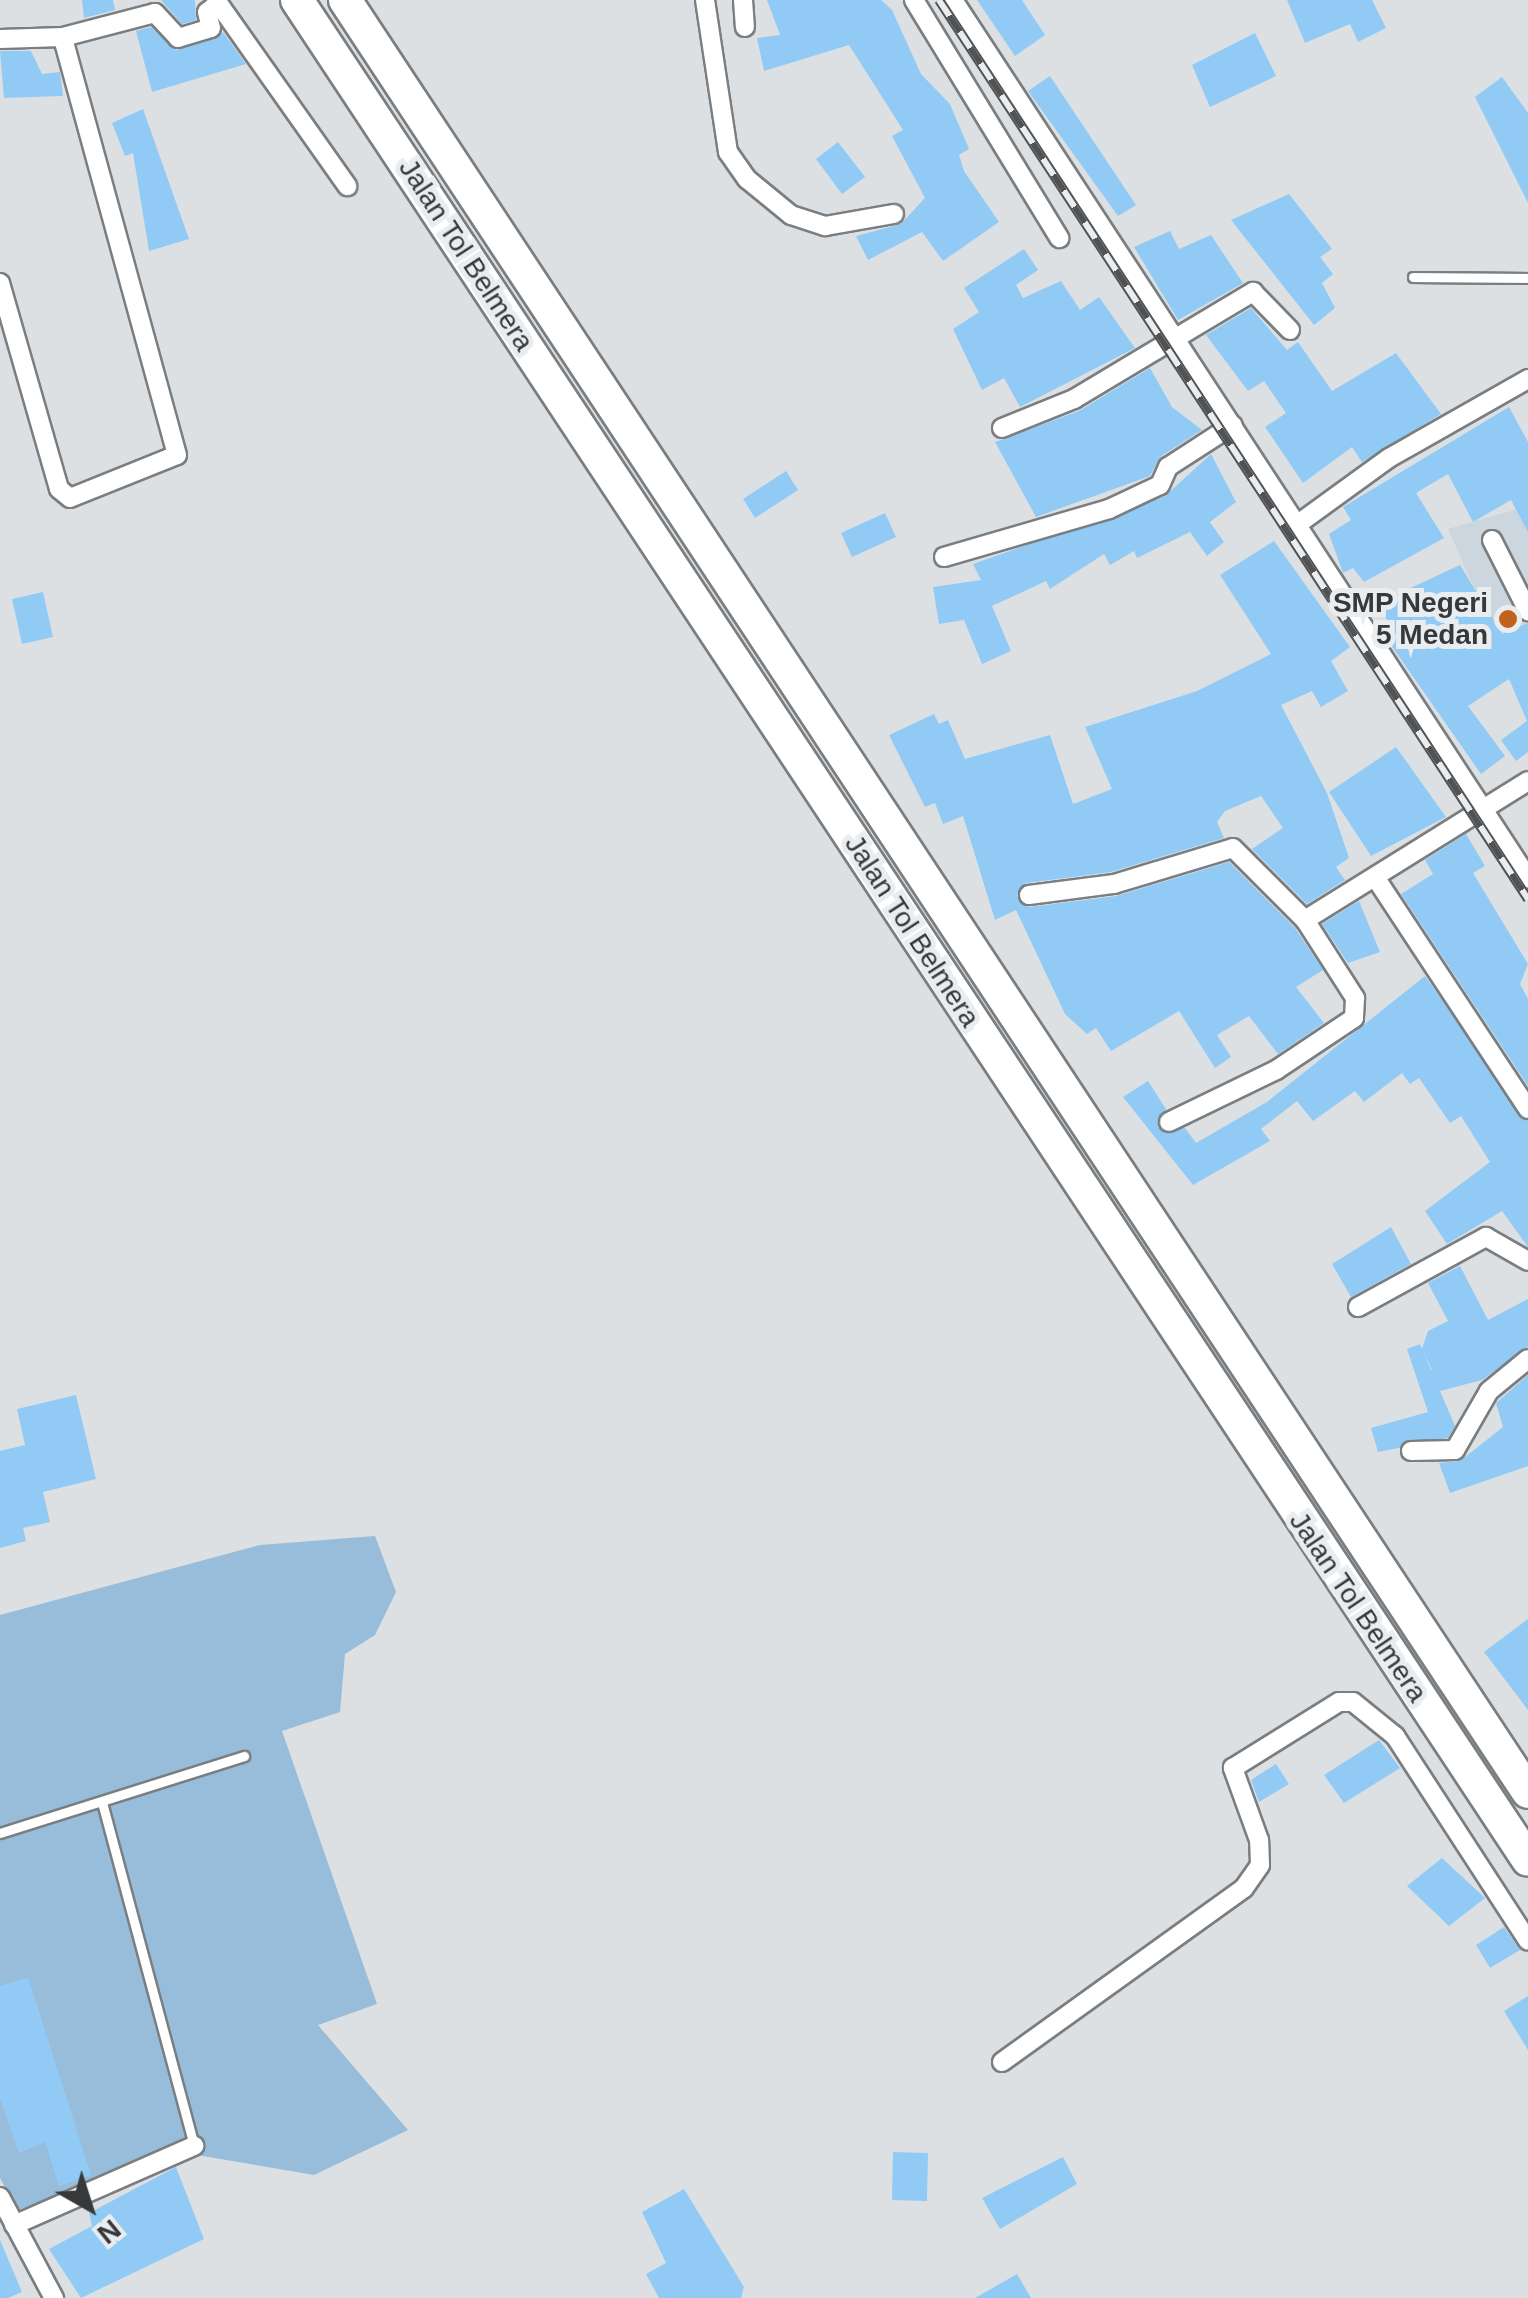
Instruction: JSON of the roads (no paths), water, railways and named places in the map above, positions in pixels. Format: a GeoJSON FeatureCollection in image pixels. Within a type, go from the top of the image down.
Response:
{"type":"FeatureCollection","features":[{"type":"Feature","properties":{"kind":"highway","name":"Jalan Tol Belmera"},"geometry":{"type":"LineString","coordinates":[[298,0],[1528,1860]]}},
{"type":"Feature","properties":{"kind":"highway","name":"Jalan Tol Belmera"},"geometry":{"type":"LineString","coordinates":[[345,0],[1528,1792]]}},
{"type":"Feature","properties":{"kind":"street"},"geometry":{"type":"LineString","coordinates":[[706,0],[728,152],[746,179],[791,215],[825,226],[894,214]]}},
{"type":"Feature","properties":{"kind":"street"},"geometry":{"type":"LineString","coordinates":[[742,0],[745,27]]}},
{"type":"Feature","properties":{"kind":"street"},"geometry":{"type":"LineString","coordinates":[[914,0],[1059,238]]}},
{"type":"Feature","properties":{"kind":"street"},"geometry":{"type":"LineString","coordinates":[[953,0],[1528,878]]}},
{"type":"Feature","properties":{"kind":"street"},"geometry":{"type":"LineString","coordinates":[[0,39],[62,37],[155,13],[178,38],[208,31],[208,12],[217,2],[347,186]]}},
{"type":"Feature","properties":{"kind":"street"},"geometry":{"type":"LineString","coordinates":[[0,283],[59,489],[70,498],[178,455],[62,37]]}},
{"type":"Feature","properties":{"kind":"street"},"geometry":{"type":"LineString","coordinates":[[1002,428],[1175,342],[1253,292],[1290,330]]}},
{"type":"Feature","properties":{"kind":"street"},"geometry":{"type":"LineString","coordinates":[[1298,524],[1403,448],[1528,378]]}},
{"type":"Feature","properties":{"kind":"street"},"geometry":{"type":"LineString","coordinates":[[944,557],[1109,510],[1160,485],[1168,467],[1233,425]]}},
{"type":"Feature","properties":{"kind":"street"},"geometry":{"type":"LineString","coordinates":[[1492,540],[1528,611]]}},
{"type":"Feature","properties":{"kind":"street"},"geometry":{"type":"LineString","coordinates":[[1306,920],[1528,781]]}},
{"type":"Feature","properties":{"kind":"street"},"geometry":{"type":"LineString","coordinates":[[1029,895],[1114,884],[1232,848],[1306,920],[1354,998],[1354,1018],[1272,1073],[1169,1122]]}},
{"type":"Feature","properties":{"kind":"street"},"geometry":{"type":"LineString","coordinates":[[1375,876],[1528,1109]]}},
{"type":"Feature","properties":{"kind":"street"},"geometry":{"type":"LineString","coordinates":[[1358,1307],[1486,1236],[1528,1262]]}},
{"type":"Feature","properties":{"kind":"street"},"geometry":{"type":"LineString","coordinates":[[1411,1451],[1455,1450],[1488,1391],[1528,1360]]}},
{"type":"Feature","properties":{"kind":"street"},"geometry":{"type":"LineString","coordinates":[[1002,2062],[1244,1888],[1260,1865],[1259,1840],[1233,1768],[1339,1702],[1395,1736],[1528,1942]]}},
{"type":"Feature","properties":{"kind":"street"},"geometry":{"type":"LineString","coordinates":[[14,2226],[194,2146]]}},
{"type":"Feature","properties":{"kind":"street"},"geometry":{"type":"LineString","coordinates":[[0,2197],[54,2298]]}},
{"type":"Feature","properties":{"kind":"lane"},"geometry":{"type":"LineString","coordinates":[[1412,277],[1528,278]]}},
{"type":"Feature","properties":{"kind":"lane"},"geometry":{"type":"LineString","coordinates":[[0,1833],[103,1806],[244,1756]]}},
{"type":"Feature","properties":{"kind":"lane"},"geometry":{"type":"LineString","coordinates":[[103,1806],[194,2146]]}},
{"type":"Feature","properties":{"kind":"railway"},"geometry":{"type":"LineString","coordinates":[[939,0],[1528,899]]}},
{"type":"Feature","properties":{"kind":"place","name":"SMP Negeri 5 Medan"},"geometry":{"type":"Point","coordinates":[1508,619]}}]}
